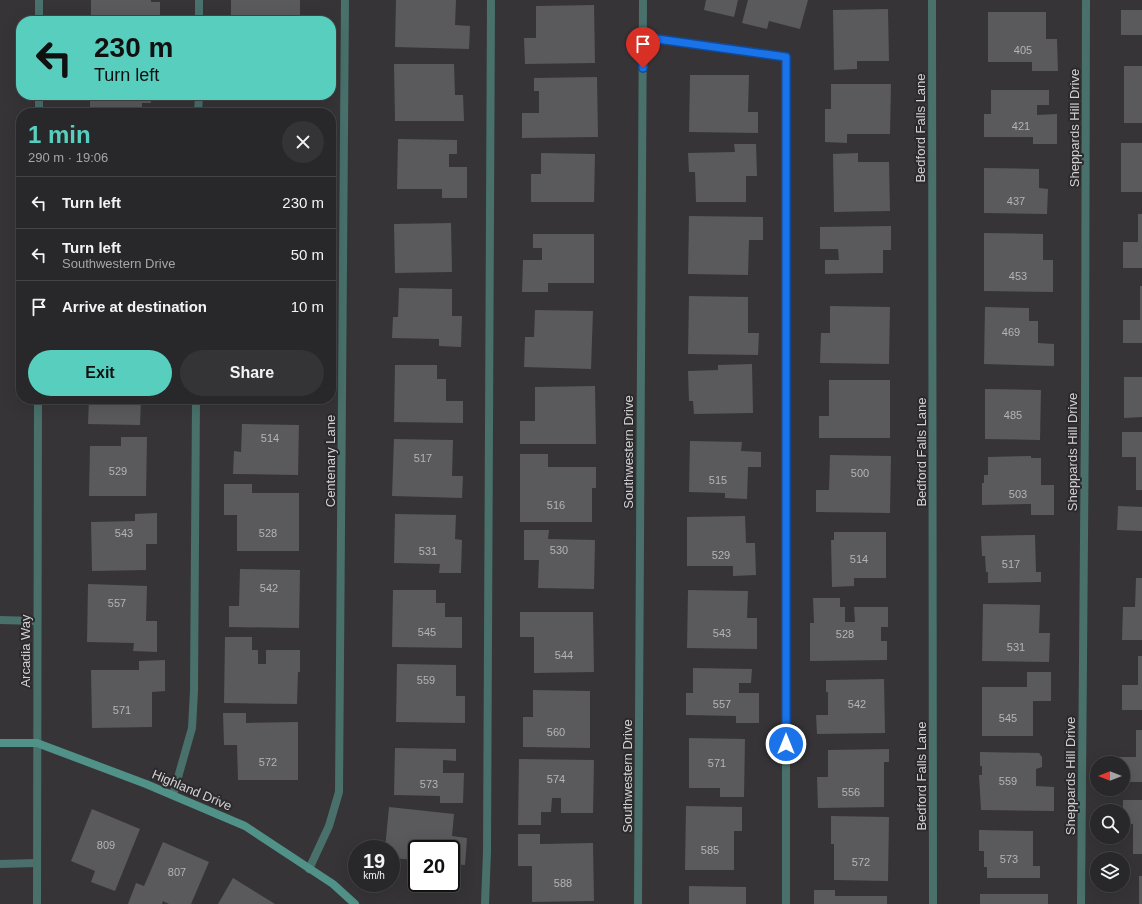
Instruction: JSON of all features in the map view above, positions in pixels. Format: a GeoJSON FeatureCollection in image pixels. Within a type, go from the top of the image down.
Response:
{"type":"FeatureCollection","features":[{"type":"Feature","properties":{"kind":"street"},"geometry":{"type":"LineString","coordinates":[[39,0],[39,16]]}},
{"type":"Feature","properties":{"kind":"street"},"geometry":{"type":"LineString","coordinates":[[199,0],[199,16]]}},
{"type":"Feature","properties":{"kind":"street","name":"Centenary Lane"},"geometry":{"type":"LineString","coordinates":[[309,869],[329,826],[339,792],[345,0]]}},
{"type":"Feature","properties":{"kind":"street"},"geometry":{"type":"LineString","coordinates":[[484,904],[487,852],[491,0]]}},
{"type":"Feature","properties":{"kind":"street","name":"Southwestern Drive"},"geometry":{"type":"LineString","coordinates":[[638,904],[643,0]]}},
{"type":"Feature","properties":{"kind":"street","name":"Bedford Falls Lane"},"geometry":{"type":"LineString","coordinates":[[932,0],[933,904]]}},
{"type":"Feature","properties":{"kind":"street","name":"Sheppards Hill Drive"},"geometry":{"type":"LineString","coordinates":[[1081,904],[1085,424],[1086,0]]}},
{"type":"Feature","properties":{"kind":"street"},"geometry":{"type":"LineString","coordinates":[[643,37],[786,57],[786,904]]}},
{"type":"Feature","properties":{"kind":"street","name":"Arcadia Way"},"geometry":{"type":"LineString","coordinates":[[37,904],[38,404]]}},
{"type":"Feature","properties":{"kind":"street"},"geometry":{"type":"LineString","coordinates":[[173,795],[192,728],[194,691],[196,404]]}},
{"type":"Feature","properties":{"kind":"street"},"geometry":{"type":"LineString","coordinates":[[0,620],[38,621]]}},
{"type":"Feature","properties":{"kind":"street","name":"Highland Drive"},"geometry":{"type":"LineString","coordinates":[[0,743],[37,743],[146,784],[245,826],[333,884],[355,904]]}},
{"type":"Feature","properties":{"kind":"street"},"geometry":{"type":"LineString","coordinates":[[0,864],[36,864]]}},
{"type":"Feature","properties":{"kind":"building"},"geometry":{"type":"Polygon","coordinates":[[[91,0],[151,0],[151,2],[160,2],[160,16],[91,16],[91,0]]]}},
{"type":"Feature","properties":{"kind":"building"},"geometry":{"type":"Polygon","coordinates":[[[231,0],[300,0],[300,15],[231,15],[231,0]]]}},
{"type":"Feature","properties":{"kind":"building"},"geometry":{"type":"Polygon","coordinates":[[[396,0],[456,0],[455,25],[470,26],[469,49],[395,47],[396,0]]]}},
{"type":"Feature","properties":{"kind":"building"},"geometry":{"type":"Polygon","coordinates":[[[706,0],[738,0],[734,17],[704,10],[706,0]]]}},
{"type":"Feature","properties":{"kind":"building"},"geometry":{"type":"Polygon","coordinates":[[[748,0],[808,0],[800,29],[769,21],[767,29],[742,23],[748,0]]]}},
{"type":"Feature","properties":{"kind":"building"},"geometry":{"type":"Polygon","coordinates":[[[594,5],[595,63],[525,64],[524,38],[536,38],[536,6],[594,5]]]}},
{"type":"Feature","properties":{"kind":"building"},"geometry":{"type":"Polygon","coordinates":[[[888,9],[889,61],[857,61],[857,69],[834,70],[833,10],[888,9]]]}},
{"type":"Feature","properties":{"kind":"building"},"geometry":{"type":"Polygon","coordinates":[[[1121,10],[1142,10],[1142,35],[1121,35],[1121,10]]]}},
{"type":"Feature","properties":{"kind":"building"},"geometry":{"type":"Polygon","coordinates":[[[988,12],[1046,12],[1046,39],[1057,39],[1058,71],[1032,71],[1032,62],[988,62],[988,12]]]}},
{"type":"Feature","properties":{"kind":"building"},"geometry":{"type":"Polygon","coordinates":[[[394,64],[454,64],[455,95],[463,95],[464,121],[395,121],[394,64]]]}},
{"type":"Feature","properties":{"kind":"building"},"geometry":{"type":"Polygon","coordinates":[[[1124,66],[1142,66],[1142,123],[1124,123],[1124,66]]]}},
{"type":"Feature","properties":{"kind":"building"},"geometry":{"type":"Polygon","coordinates":[[[690,75],[749,75],[748,112],[758,112],[758,133],[689,132],[690,75]]]}},
{"type":"Feature","properties":{"kind":"building"},"geometry":{"type":"Polygon","coordinates":[[[597,77],[598,137],[522,138],[522,113],[539,113],[539,91],[534,91],[534,78],[597,77]]]}},
{"type":"Feature","properties":{"kind":"building"},"geometry":{"type":"Polygon","coordinates":[[[831,84],[891,84],[890,134],[847,134],[847,143],[825,142],[825,109],[831,109],[831,84]]]}},
{"type":"Feature","properties":{"kind":"building"},"geometry":{"type":"Polygon","coordinates":[[[991,90],[1049,90],[1049,105],[1037,105],[1037,115],[1057,114],[1057,144],[1033,144],[1033,137],[984,137],[984,114],[991,114],[991,90]]]}},
{"type":"Feature","properties":{"kind":"building"},"geometry":{"type":"Polygon","coordinates":[[[90,100],[151,100],[151,103],[142,103],[142,108],[90,108],[90,100]]]}},
{"type":"Feature","properties":{"kind":"building"},"geometry":{"type":"Polygon","coordinates":[[[398,139],[457,140],[457,154],[449,154],[449,167],[467,167],[467,198],[442,198],[442,189],[397,189],[398,139]]]}},
{"type":"Feature","properties":{"kind":"building"},"geometry":{"type":"Polygon","coordinates":[[[1121,143],[1142,143],[1142,192],[1121,192],[1121,143]]]}},
{"type":"Feature","properties":{"kind":"building"},"geometry":{"type":"Polygon","coordinates":[[[734,144],[756,144],[757,176],[746,176],[746,202],[696,202],[695,172],[689,172],[688,153],[735,152],[734,144]]]}},
{"type":"Feature","properties":{"kind":"building"},"geometry":{"type":"Polygon","coordinates":[[[541,153],[595,154],[594,202],[531,202],[531,174],[541,174],[541,153]]]}},
{"type":"Feature","properties":{"kind":"building"},"geometry":{"type":"Polygon","coordinates":[[[858,153],[858,162],[889,162],[890,211],[834,212],[833,154],[858,153]]]}},
{"type":"Feature","properties":{"kind":"building"},"geometry":{"type":"Polygon","coordinates":[[[984,168],[1039,169],[1039,188],[1048,189],[1047,214],[984,213],[984,168]]]}},
{"type":"Feature","properties":{"kind":"building"},"geometry":{"type":"Polygon","coordinates":[[[1138,214],[1142,214],[1142,268],[1123,268],[1123,242],[1138,242],[1138,214]]]}},
{"type":"Feature","properties":{"kind":"building"},"geometry":{"type":"Polygon","coordinates":[[[689,216],[763,217],[763,240],[749,240],[748,275],[688,274],[689,216]]]}},
{"type":"Feature","properties":{"kind":"building"},"geometry":{"type":"Polygon","coordinates":[[[451,223],[452,272],[395,273],[394,224],[451,223]]]}},
{"type":"Feature","properties":{"kind":"building"},"geometry":{"type":"Polygon","coordinates":[[[891,226],[891,250],[883,250],[883,273],[825,274],[825,260],[839,260],[838,249],[820,249],[820,227],[891,226]]]}},
{"type":"Feature","properties":{"kind":"building"},"geometry":{"type":"Polygon","coordinates":[[[984,233],[1043,234],[1043,260],[1053,260],[1053,292],[984,291],[984,233]]]}},
{"type":"Feature","properties":{"kind":"building"},"geometry":{"type":"Polygon","coordinates":[[[533,234],[594,234],[594,283],[548,283],[548,292],[522,292],[523,260],[542,260],[542,248],[533,248],[533,234]]]}},
{"type":"Feature","properties":{"kind":"building"},"geometry":{"type":"Polygon","coordinates":[[[1140,286],[1142,286],[1142,343],[1123,343],[1123,320],[1140,320],[1140,286]]]}},
{"type":"Feature","properties":{"kind":"building"},"geometry":{"type":"Polygon","coordinates":[[[399,288],[452,289],[452,316],[462,316],[461,347],[439,346],[439,339],[392,338],[393,317],[398,317],[399,288]]]}},
{"type":"Feature","properties":{"kind":"building"},"geometry":{"type":"Polygon","coordinates":[[[689,296],[748,297],[748,333],[759,333],[758,355],[688,354],[689,296]]]}},
{"type":"Feature","properties":{"kind":"building"},"geometry":{"type":"Polygon","coordinates":[[[830,306],[890,307],[889,364],[820,363],[821,333],[830,333],[830,306]]]}},
{"type":"Feature","properties":{"kind":"building"},"geometry":{"type":"Polygon","coordinates":[[[985,307],[1029,308],[1029,321],[1038,321],[1038,343],[1054,344],[1054,366],[984,364],[985,307]]]}},
{"type":"Feature","properties":{"kind":"building"},"geometry":{"type":"Polygon","coordinates":[[[535,310],[593,311],[591,369],[524,367],[525,337],[534,337],[535,310]]]}},
{"type":"Feature","properties":{"kind":"building"},"geometry":{"type":"Polygon","coordinates":[[[752,364],[753,413],[694,414],[693,401],[689,401],[688,371],[718,370],[718,365],[752,364]]]}},
{"type":"Feature","properties":{"kind":"building"},"geometry":{"type":"Polygon","coordinates":[[[395,365],[437,365],[437,379],[446,379],[446,401],[463,401],[463,423],[394,422],[395,365]]]}},
{"type":"Feature","properties":{"kind":"building"},"geometry":{"type":"Polygon","coordinates":[[[1124,377],[1142,377],[1142,417],[1124,418],[1124,377]]]}},
{"type":"Feature","properties":{"kind":"building"},"geometry":{"type":"Polygon","coordinates":[[[829,380],[890,380],[890,438],[819,438],[819,416],[829,416],[829,380]]]}},
{"type":"Feature","properties":{"kind":"building"},"geometry":{"type":"Polygon","coordinates":[[[595,386],[596,444],[520,444],[520,421],[535,421],[535,387],[595,386]]]}},
{"type":"Feature","properties":{"kind":"building"},"geometry":{"type":"Polygon","coordinates":[[[985,389],[1041,390],[1040,440],[985,439],[985,389]]]}},
{"type":"Feature","properties":{"kind":"building"},"geometry":{"type":"Polygon","coordinates":[[[89,404],[141,404],[140,425],[88,424],[89,404]]]}},
{"type":"Feature","properties":{"kind":"building"},"geometry":{"type":"Polygon","coordinates":[[[242,424],[299,425],[298,475],[233,474],[234,451],[241,452],[242,424]]]}},
{"type":"Feature","properties":{"kind":"building"},"geometry":{"type":"Polygon","coordinates":[[[1122,432],[1142,432],[1142,490],[1136,490],[1136,457],[1122,457],[1122,432]]]}},
{"type":"Feature","properties":{"kind":"building"},"geometry":{"type":"Polygon","coordinates":[[[121,437],[147,437],[146,496],[89,496],[90,446],[121,446],[121,437]]]}},
{"type":"Feature","properties":{"kind":"building"},"geometry":{"type":"Polygon","coordinates":[[[394,439],[453,440],[452,476],[463,476],[462,498],[392,496],[394,439]]]}},
{"type":"Feature","properties":{"kind":"building"},"geometry":{"type":"Polygon","coordinates":[[[690,441],[742,442],[741,451],[761,452],[761,467],[748,467],[747,499],[725,498],[725,493],[689,492],[690,441]]]}},
{"type":"Feature","properties":{"kind":"building"},"geometry":{"type":"Polygon","coordinates":[[[520,454],[548,454],[548,467],[596,467],[596,488],[592,488],[592,522],[520,522],[520,454]]]}},
{"type":"Feature","properties":{"kind":"building"},"geometry":{"type":"Polygon","coordinates":[[[830,455],[891,456],[890,513],[816,512],[816,490],[829,490],[830,455]]]}},
{"type":"Feature","properties":{"kind":"building"},"geometry":{"type":"Polygon","coordinates":[[[1031,456],[1031,458],[1041,458],[1041,485],[1054,485],[1054,515],[1031,515],[1031,504],[982,505],[982,483],[984,483],[984,475],[988,475],[988,457],[1031,456]]]}},
{"type":"Feature","properties":{"kind":"building"},"geometry":{"type":"Polygon","coordinates":[[[224,484],[252,484],[252,493],[299,493],[299,551],[237,551],[237,515],[224,515],[224,484]]]}},
{"type":"Feature","properties":{"kind":"building"},"geometry":{"type":"Polygon","coordinates":[[[1118,506],[1142,507],[1142,531],[1117,530],[1118,506]]]}},
{"type":"Feature","properties":{"kind":"building"},"geometry":{"type":"Polygon","coordinates":[[[157,513],[157,544],[146,544],[146,570],[92,571],[91,522],[135,521],[135,514],[157,513]]]}},
{"type":"Feature","properties":{"kind":"building"},"geometry":{"type":"Polygon","coordinates":[[[395,514],[456,515],[455,539],[462,540],[461,573],[439,573],[440,564],[394,563],[395,514]]]}},
{"type":"Feature","properties":{"kind":"building"},"geometry":{"type":"Polygon","coordinates":[[[745,516],[746,543],[755,543],[756,575],[733,576],[733,566],[687,566],[687,517],[745,516]]]}},
{"type":"Feature","properties":{"kind":"building"},"geometry":{"type":"Polygon","coordinates":[[[524,530],[549,530],[548,539],[595,540],[594,589],[538,588],[539,560],[524,560],[524,530]]]}},
{"type":"Feature","properties":{"kind":"building"},"geometry":{"type":"Polygon","coordinates":[[[834,532],[886,532],[886,578],[854,578],[854,586],[832,587],[831,540],[834,540],[834,532]]]}},
{"type":"Feature","properties":{"kind":"building"},"geometry":{"type":"Polygon","coordinates":[[[1035,535],[1036,572],[1041,572],[1041,582],[988,583],[988,572],[986,572],[985,556],[982,556],[981,536],[1035,535]]]}},
{"type":"Feature","properties":{"kind":"building"},"geometry":{"type":"Polygon","coordinates":[[[240,569],[300,570],[299,628],[229,627],[229,606],[239,606],[240,569]]]}},
{"type":"Feature","properties":{"kind":"building"},"geometry":{"type":"Polygon","coordinates":[[[1136,578],[1142,578],[1142,640],[1122,640],[1123,607],[1135,607],[1136,578]]]}},
{"type":"Feature","properties":{"kind":"building"},"geometry":{"type":"Polygon","coordinates":[[[88,584],[147,586],[146,621],[157,621],[157,652],[133,651],[134,643],[87,642],[88,584]]]}},
{"type":"Feature","properties":{"kind":"building"},"geometry":{"type":"Polygon","coordinates":[[[393,590],[436,590],[436,603],[445,603],[445,617],[462,617],[462,648],[392,647],[393,590]]]}},
{"type":"Feature","properties":{"kind":"building"},"geometry":{"type":"Polygon","coordinates":[[[688,590],[748,591],[747,618],[757,618],[757,649],[687,648],[688,590]]]}},
{"type":"Feature","properties":{"kind":"building"},"geometry":{"type":"Polygon","coordinates":[[[813,598],[840,598],[840,607],[845,607],[845,622],[855,622],[854,607],[888,607],[888,627],[881,627],[881,641],[887,641],[887,660],[810,661],[810,623],[814,623],[813,598]]]}},
{"type":"Feature","properties":{"kind":"building"},"geometry":{"type":"Polygon","coordinates":[[[983,604],[1040,605],[1039,633],[1050,633],[1049,662],[982,661],[983,604]]]}},
{"type":"Feature","properties":{"kind":"building"},"geometry":{"type":"Polygon","coordinates":[[[520,612],[593,612],[594,672],[534,673],[534,637],[520,637],[520,612]]]}},
{"type":"Feature","properties":{"kind":"building"},"geometry":{"type":"Polygon","coordinates":[[[225,637],[252,637],[252,650],[258,650],[258,664],[266,664],[266,650],[300,650],[300,672],[298,672],[297,704],[224,703],[225,637]]]}},
{"type":"Feature","properties":{"kind":"building"},"geometry":{"type":"Polygon","coordinates":[[[1138,656],[1142,656],[1142,710],[1122,710],[1122,685],[1138,685],[1138,656]]]}},
{"type":"Feature","properties":{"kind":"building"},"geometry":{"type":"Polygon","coordinates":[[[165,660],[165,691],[152,692],[152,727],[92,728],[91,670],[139,670],[139,661],[165,660]]]}},
{"type":"Feature","properties":{"kind":"building"},"geometry":{"type":"Polygon","coordinates":[[[397,664],[456,665],[456,696],[465,696],[465,723],[396,722],[397,664]]]}},
{"type":"Feature","properties":{"kind":"building"},"geometry":{"type":"Polygon","coordinates":[[[693,668],[752,669],[751,683],[739,683],[739,693],[759,693],[759,723],[736,723],[736,716],[686,715],[686,693],[693,693],[693,668]]]}},
{"type":"Feature","properties":{"kind":"building"},"geometry":{"type":"Polygon","coordinates":[[[1027,672],[1051,672],[1051,701],[1033,701],[1033,736],[982,736],[982,687],[1027,687],[1027,672]]]}},
{"type":"Feature","properties":{"kind":"building"},"geometry":{"type":"Polygon","coordinates":[[[884,679],[885,733],[817,734],[816,715],[828,715],[828,692],[826,692],[826,680],[884,679]]]}},
{"type":"Feature","properties":{"kind":"building"},"geometry":{"type":"Polygon","coordinates":[[[533,690],[590,691],[590,748],[523,747],[523,717],[533,717],[533,690]]]}},
{"type":"Feature","properties":{"kind":"building"},"geometry":{"type":"Polygon","coordinates":[[[223,713],[246,713],[246,723],[298,722],[298,780],[238,780],[237,745],[224,745],[223,713]]]}},
{"type":"Feature","properties":{"kind":"building"},"geometry":{"type":"Polygon","coordinates":[[[1136,730],[1142,730],[1142,782],[1130,782],[1130,757],[1136,757],[1136,730]]]}},
{"type":"Feature","properties":{"kind":"building"},"geometry":{"type":"Polygon","coordinates":[[[689,738],[745,739],[744,797],[720,797],[720,788],[689,788],[689,738]]]}},
{"type":"Feature","properties":{"kind":"building"},"geometry":{"type":"Polygon","coordinates":[[[395,748],[456,749],[456,761],[443,760],[443,773],[464,773],[463,803],[440,803],[440,796],[394,795],[395,748]]]}},
{"type":"Feature","properties":{"kind":"building"},"geometry":{"type":"Polygon","coordinates":[[[889,749],[889,762],[884,762],[884,807],[818,808],[817,777],[828,777],[828,750],[889,749]]]}},
{"type":"Feature","properties":{"kind":"building"},"geometry":{"type":"Polygon","coordinates":[[[980,752],[1039,753],[1042,757],[1042,767],[1036,769],[1036,786],[1054,787],[1054,811],[981,810],[979,775],[982,775],[982,766],[980,766],[980,752]]]}},
{"type":"Feature","properties":{"kind":"building"},"geometry":{"type":"Polygon","coordinates":[[[519,759],[594,760],[593,813],[561,813],[561,798],[552,798],[551,812],[541,812],[541,825],[518,825],[519,759]]]}},
{"type":"Feature","properties":{"kind":"building"},"geometry":{"type":"Polygon","coordinates":[[[1123,800],[1142,800],[1142,854],[1133,854],[1133,824],[1130,824],[1130,804],[1123,804],[1123,800]]]}},
{"type":"Feature","properties":{"kind":"building"},"geometry":{"type":"Polygon","coordinates":[[[686,806],[742,807],[742,831],[734,831],[734,870],[685,870],[686,806]]]}},
{"type":"Feature","properties":{"kind":"building"},"geometry":{"type":"Polygon","coordinates":[[[389,807],[454,814],[452,836],[467,838],[465,865],[460,865],[460,840],[408,840],[408,859],[400,859],[400,840],[386,840],[389,807]]]}},
{"type":"Feature","properties":{"kind":"building"},"geometry":{"type":"Polygon","coordinates":[[[92,809],[140,829],[115,891],[91,882],[95,871],[71,861],[92,809]]]}},
{"type":"Feature","properties":{"kind":"building"},"geometry":{"type":"Polygon","coordinates":[[[831,816],[889,817],[888,881],[834,880],[834,844],[831,844],[831,816]]]}},
{"type":"Feature","properties":{"kind":"building"},"geometry":{"type":"Polygon","coordinates":[[[979,830],[1033,831],[1033,866],[1040,866],[1040,878],[987,878],[987,867],[984,867],[984,851],[979,851],[979,830]]]}},
{"type":"Feature","properties":{"kind":"building"},"geometry":{"type":"Polygon","coordinates":[[[518,834],[540,834],[540,844],[593,843],[594,901],[532,902],[532,866],[518,866],[518,834]]]}},
{"type":"Feature","properties":{"kind":"building"},"geometry":{"type":"Polygon","coordinates":[[[163,842],[209,862],[191,904],[169,904],[163,901],[162,904],[128,904],[136,883],[144,886],[163,842]]]}},
{"type":"Feature","properties":{"kind":"building"},"geometry":{"type":"Polygon","coordinates":[[[1139,876],[1142,876],[1142,904],[1139,904],[1139,876]]]}},
{"type":"Feature","properties":{"kind":"building"},"geometry":{"type":"Polygon","coordinates":[[[233,878],[275,904],[218,904],[233,878]]]}},
{"type":"Feature","properties":{"kind":"building"},"geometry":{"type":"Polygon","coordinates":[[[689,886],[746,887],[746,904],[689,904],[689,886]]]}},
{"type":"Feature","properties":{"kind":"building"},"geometry":{"type":"Polygon","coordinates":[[[814,890],[835,890],[835,896],[887,896],[887,904],[814,904],[814,890]]]}},
{"type":"Feature","properties":{"kind":"building"},"geometry":{"type":"Polygon","coordinates":[[[980,894],[1048,894],[1048,904],[980,904],[980,894]]]}},
{"type":"Feature","properties":{"kind":"route"},"geometry":{"type":"LineString","coordinates":[[643,68],[643,37],[786,57],[786,744]]}}]}
